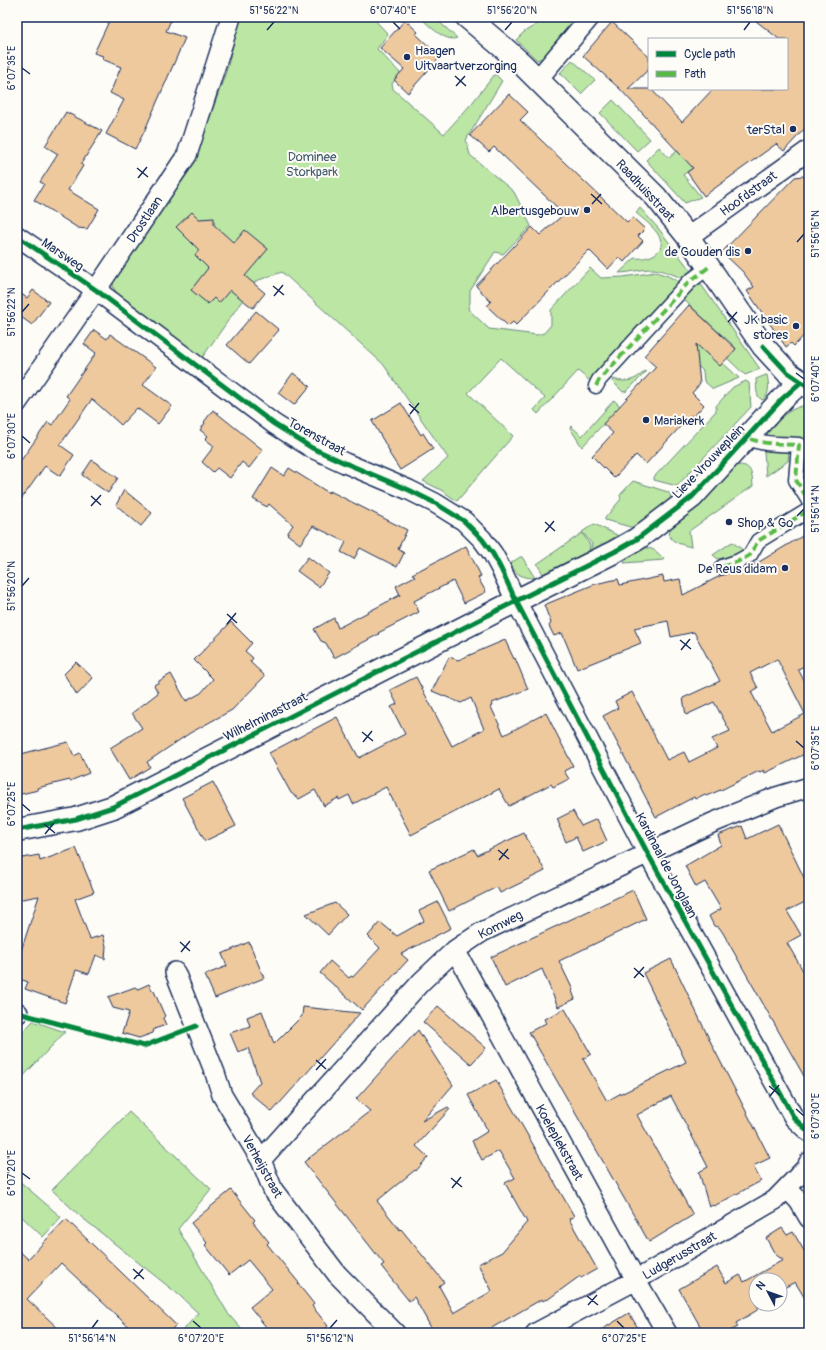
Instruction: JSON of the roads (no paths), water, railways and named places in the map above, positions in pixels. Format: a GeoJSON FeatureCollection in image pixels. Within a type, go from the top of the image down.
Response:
{"type":"FeatureCollection","features":[{"type":"Feature","properties":{"kind":"street","name":"Drostlaan"},"geometry":{"type":"LineString","coordinates":[[17,402],[96,290],[187,155],[231,17]]}},
{"type":"Feature","properties":{"kind":"street","name":"Raadhuisstraat"},"geometry":{"type":"LineString","coordinates":[[467,17],[538,79],[656,197],[688,237],[763,346],[787,372],[806,381]]}},
{"type":"Feature","properties":{"kind":"street"},"geometry":{"type":"LineString","coordinates":[[538,79],[590,17]]}},
{"type":"Feature","properties":{"kind":"street","name":"Hoofdstraat"},"geometry":{"type":"LineString","coordinates":[[688,237],[780,170],[808,152]]}},
{"type":"Feature","properties":{"kind":"street","name":"Marsweg"},"geometry":{"type":"LineString","coordinates":[[17,236],[96,290]]}},
{"type":"Feature","properties":{"kind":"street"},"geometry":{"type":"LineString","coordinates":[[596,386],[599,380],[689,282],[709,267]]}},
{"type":"Feature","properties":{"kind":"street","name":"Torenstraat"},"geometry":{"type":"LineString","coordinates":[[96,290],[274,424],[312,448],[409,490],[435,503],[464,521],[482,539],[493,554],[502,569],[516,601]]}},
{"type":"Feature","properties":{"kind":"street","name":"Lieve Vrouweplein"},"geometry":{"type":"LineString","coordinates":[[516,601],[637,539],[692,497],[743,436],[784,398],[806,381]]}},
{"type":"Feature","properties":{"kind":"street","name":"Lieve Vrouweplein"},"geometry":{"type":"LineString","coordinates":[[743,436],[771,443],[799,445],[796,480],[809,501]]}},
{"type":"Feature","properties":{"kind":"street"},"geometry":{"type":"LineString","coordinates":[[722,567],[750,555],[758,541],[809,510]]}},
{"type":"Feature","properties":{"kind":"street","name":"Wilhelminastraat"},"geometry":{"type":"LineString","coordinates":[[17,830],[76,820],[113,807],[516,601]]}},
{"type":"Feature","properties":{"kind":"street","name":"Kardinaal de Jonglaan"},"geometry":{"type":"LineString","coordinates":[[516,601],[648,854],[794,1118],[809,1132]]}},
{"type":"Feature","properties":{"kind":"street","name":"Komweg"},"geometry":{"type":"LineString","coordinates":[[261,1160],[422,982],[455,950],[482,932],[712,823],[776,797],[809,787]]}},
{"type":"Feature","properties":{"kind":"street","name":"Koeleplekstraat"},"geometry":{"type":"LineString","coordinates":[[455,950],[636,1280],[667,1333]]}},
{"type":"Feature","properties":{"kind":"street","name":"Verheijstraat"},"geometry":{"type":"LineString","coordinates":[[175,972],[215,1073],[222,1095],[261,1160],[273,1190],[337,1274],[392,1332]]}},
{"type":"Feature","properties":{"kind":"street","name":"Ludgerusstraat"},"geometry":{"type":"LineString","coordinates":[[536,1333],[636,1280],[775,1200],[807,1167],[809,1162]]}},
{"type":"Feature","properties":{"kind":"street"},"geometry":{"type":"LineString","coordinates":[[787,1188],[799,1201],[809,1218]]}},
{"type":"Feature","properties":{"kind":"place","name":"Haagen Uitvaartverzorging"},"geometry":{"type":"Point","coordinates":[407,57]}},
{"type":"Feature","properties":{"kind":"place","name":"terStal"},"geometry":{"type":"Point","coordinates":[793,129]}},
{"type":"Feature","properties":{"kind":"place","name":"Albertusgebouw"},"geometry":{"type":"Point","coordinates":[587,210]}},
{"type":"Feature","properties":{"kind":"place","name":"de Gouden dis"},"geometry":{"type":"Point","coordinates":[748,251]}},
{"type":"Feature","properties":{"kind":"place","name":"JK basic stores"},"geometry":{"type":"Point","coordinates":[796,326]}},
{"type":"Feature","properties":{"kind":"place","name":"Mariakerk"},"geometry":{"type":"Point","coordinates":[646,420]}},
{"type":"Feature","properties":{"kind":"place","name":"Shop & Go"},"geometry":{"type":"Point","coordinates":[729,522]}},
{"type":"Feature","properties":{"kind":"place","name":"De Reus didam"},"geometry":{"type":"Point","coordinates":[785,568]}},
{"type":"Feature","properties":{"kind":"park label","name":"Dominee Storkpark"},"geometry":{"type":"Point","coordinates":[312,164]}}]}
